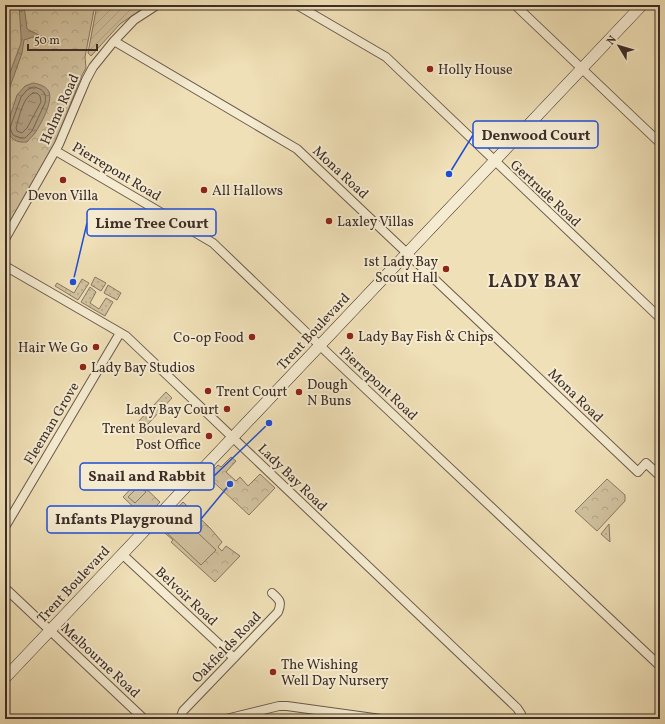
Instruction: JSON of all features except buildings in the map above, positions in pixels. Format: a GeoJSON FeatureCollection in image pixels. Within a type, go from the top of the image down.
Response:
{"type":"FeatureCollection","features":[{"type":"Feature","properties":{"kind":"street","name":"Holme Road"},"geometry":{"type":"LineString","coordinates":[[5,239],[63,137],[86,80],[93,67],[114,41],[134,20],[157,5]]}},
{"type":"Feature","properties":{"kind":"street","name":"Gertrude Road"},"geometry":{"type":"LineString","coordinates":[[297,5],[386,57],[660,318]]}},
{"type":"Feature","properties":{"kind":"street"},"geometry":{"type":"LineString","coordinates":[[515,5],[660,143]]}},
{"type":"Feature","properties":{"kind":"street","name":"Trent Boulevard"},"geometry":{"type":"LineString","coordinates":[[5,678],[642,5]]}},
{"type":"Feature","properties":{"kind":"street","name":"Mona Road"},"geometry":{"type":"LineString","coordinates":[[114,41],[298,149],[638,472],[646,463],[660,476]]}},
{"type":"Feature","properties":{"kind":"street","name":"Pierrepont Road"},"geometry":{"type":"LineString","coordinates":[[56,150],[213,243],[660,666]]}},
{"type":"Feature","properties":{"kind":"street","name":"Lady Bay Road"},"geometry":{"type":"LineString","coordinates":[[5,266],[126,336],[517,708],[522,719]]}},
{"type":"Feature","properties":{"kind":"street","name":"Fleeman Grove"},"geometry":{"type":"LineString","coordinates":[[5,527],[120,333]]}},
{"type":"Feature","properties":{"kind":"street","name":"Belvoir Road"},"geometry":{"type":"LineString","coordinates":[[122,554],[234,658]]}},
{"type":"Feature","properties":{"kind":"street","name":"Melbourne Road"},"geometry":{"type":"LineString","coordinates":[[5,588],[144,719]]}},
{"type":"Feature","properties":{"kind":"street","name":"Oakfields Road"},"geometry":{"type":"LineString","coordinates":[[180,719],[183,711],[278,612],[280,600],[272,592]]}},
{"type":"Feature","properties":{"kind":"street"},"geometry":{"type":"LineString","coordinates":[[226,719],[279,706],[287,706],[338,716],[381,719]]}},
{"type":"Feature","properties":{"kind":"green space"},"geometry":{"type":"Polygon","coordinates":[[[5,5],[95,5],[85,57],[86,68],[53,148],[5,230],[5,5]]]}},
{"type":"Feature","properties":{"kind":"green space"},"geometry":{"type":"Polygon","coordinates":[[[97,5],[148,5],[120,24],[91,56],[88,53],[97,5]]]}},
{"type":"Feature","properties":{"kind":"green space"},"geometry":{"type":"Polygon","coordinates":[[[95,277],[106,283],[101,291],[91,285],[95,277]]]}},
{"type":"Feature","properties":{"kind":"green space"},"geometry":{"type":"Polygon","coordinates":[[[82,279],[89,283],[78,300],[55,286],[57,283],[74,293],[82,279]]]}},
{"type":"Feature","properties":{"kind":"green space"},"geometry":{"type":"Polygon","coordinates":[[[108,285],[121,293],[117,300],[104,293],[108,285]]]}},
{"type":"Feature","properties":{"kind":"green space"},"geometry":{"type":"Polygon","coordinates":[[[90,287],[96,292],[90,303],[99,309],[106,298],[113,302],[105,316],[81,302],[90,287]]]}},
{"type":"Feature","properties":{"kind":"green space"},"geometry":{"type":"Polygon","coordinates":[[[166,392],[172,398],[148,424],[141,426],[137,423],[166,392]]]}},
{"type":"Feature","properties":{"kind":"green space"},"geometry":{"type":"Polygon","coordinates":[[[231,457],[236,461],[226,472],[236,481],[240,477],[248,486],[260,474],[275,488],[249,515],[207,476],[218,465],[221,467],[231,457]]]}},
{"type":"Feature","properties":{"kind":"green space"},"geometry":{"type":"Polygon","coordinates":[[[607,479],[625,495],[625,501],[597,531],[575,511],[607,479]]]}},
{"type":"Feature","properties":{"kind":"green space"},"geometry":{"type":"Polygon","coordinates":[[[138,481],[160,502],[145,518],[123,497],[138,481]]]}},
{"type":"Feature","properties":{"kind":"green space"},"geometry":{"type":"Polygon","coordinates":[[[139,486],[146,492],[135,503],[128,497],[139,486]]]}},
{"type":"Feature","properties":{"kind":"green space"},"geometry":{"type":"Polygon","coordinates":[[[183,502],[222,542],[218,547],[222,551],[226,546],[240,556],[215,582],[171,542],[173,540],[159,528],[183,502]]]}},
{"type":"Feature","properties":{"kind":"green space"},"geometry":{"type":"Polygon","coordinates":[[[181,517],[216,550],[201,565],[166,532],[181,517]]]}},
{"type":"Feature","properties":{"kind":"green space"},"geometry":{"type":"Polygon","coordinates":[[[609,524],[610,542],[601,534],[609,524]]]}},
{"type":"Feature","properties":{"kind":"water"},"geometry":{"type":"Polygon","coordinates":[[[19,5],[24,5],[27,29],[55,43],[54,45],[33,37],[24,40],[22,53],[5,101],[5,86],[21,43],[19,5]]]}},
{"type":"Feature","properties":{"kind":"water"},"geometry":{"type":"Polygon","coordinates":[[[33,83],[38,84],[48,90],[50,96],[48,107],[35,133],[27,142],[19,142],[12,138],[6,129],[17,95],[25,86],[33,83]]]}},
{"type":"Feature","properties":{"kind":"place","name":"Holly House"},"geometry":{"type":"Point","coordinates":[430,69]}},
{"type":"Feature","properties":{"kind":"place","name":"Denwood Court"},"geometry":{"type":"Point","coordinates":[449,174]}},
{"type":"Feature","properties":{"kind":"place","name":"Devon Villa"},"geometry":{"type":"Point","coordinates":[63,180]}},
{"type":"Feature","properties":{"kind":"place","name":"All Hallows"},"geometry":{"type":"Point","coordinates":[204,190]}},
{"type":"Feature","properties":{"kind":"place","name":"Laxley Villas"},"geometry":{"type":"Point","coordinates":[329,221]}},
{"type":"Feature","properties":{"kind":"place","name":"1st Lady Bay Scout Hall"},"geometry":{"type":"Point","coordinates":[446,269]}},
{"type":"Feature","properties":{"kind":"place","name":"Lime Tree Court"},"geometry":{"type":"Point","coordinates":[73,282]}},
{"type":"Feature","properties":{"kind":"place","name":"Lady Bay Fish & Chips"},"geometry":{"type":"Point","coordinates":[350,336]}},
{"type":"Feature","properties":{"kind":"place","name":"Co-op Food"},"geometry":{"type":"Point","coordinates":[252,337]}},
{"type":"Feature","properties":{"kind":"place","name":"Hair We Go"},"geometry":{"type":"Point","coordinates":[96,347]}},
{"type":"Feature","properties":{"kind":"place","name":"Lady Bay Studios"},"geometry":{"type":"Point","coordinates":[83,367]}},
{"type":"Feature","properties":{"kind":"place","name":"Trent Court"},"geometry":{"type":"Point","coordinates":[208,391]}},
{"type":"Feature","properties":{"kind":"place","name":"Dough N Buns"},"geometry":{"type":"Point","coordinates":[299,392]}},
{"type":"Feature","properties":{"kind":"place","name":"Lady Bay Court"},"geometry":{"type":"Point","coordinates":[227,409]}},
{"type":"Feature","properties":{"kind":"place","name":"Snail and Rabbit"},"geometry":{"type":"Point","coordinates":[269,423]}},
{"type":"Feature","properties":{"kind":"place","name":"Trent Boulevard Post Office"},"geometry":{"type":"Point","coordinates":[209,436]}},
{"type":"Feature","properties":{"kind":"place","name":"Infants Playground"},"geometry":{"type":"Point","coordinates":[230,484]}},
{"type":"Feature","properties":{"kind":"place","name":"The Wishing Well Day Nursery"},"geometry":{"type":"Point","coordinates":[273,672]}},
{"type":"Feature","properties":{"kind":"district","name":"LADY BAY"},"geometry":{"type":"Point","coordinates":[535,281]}}]}
